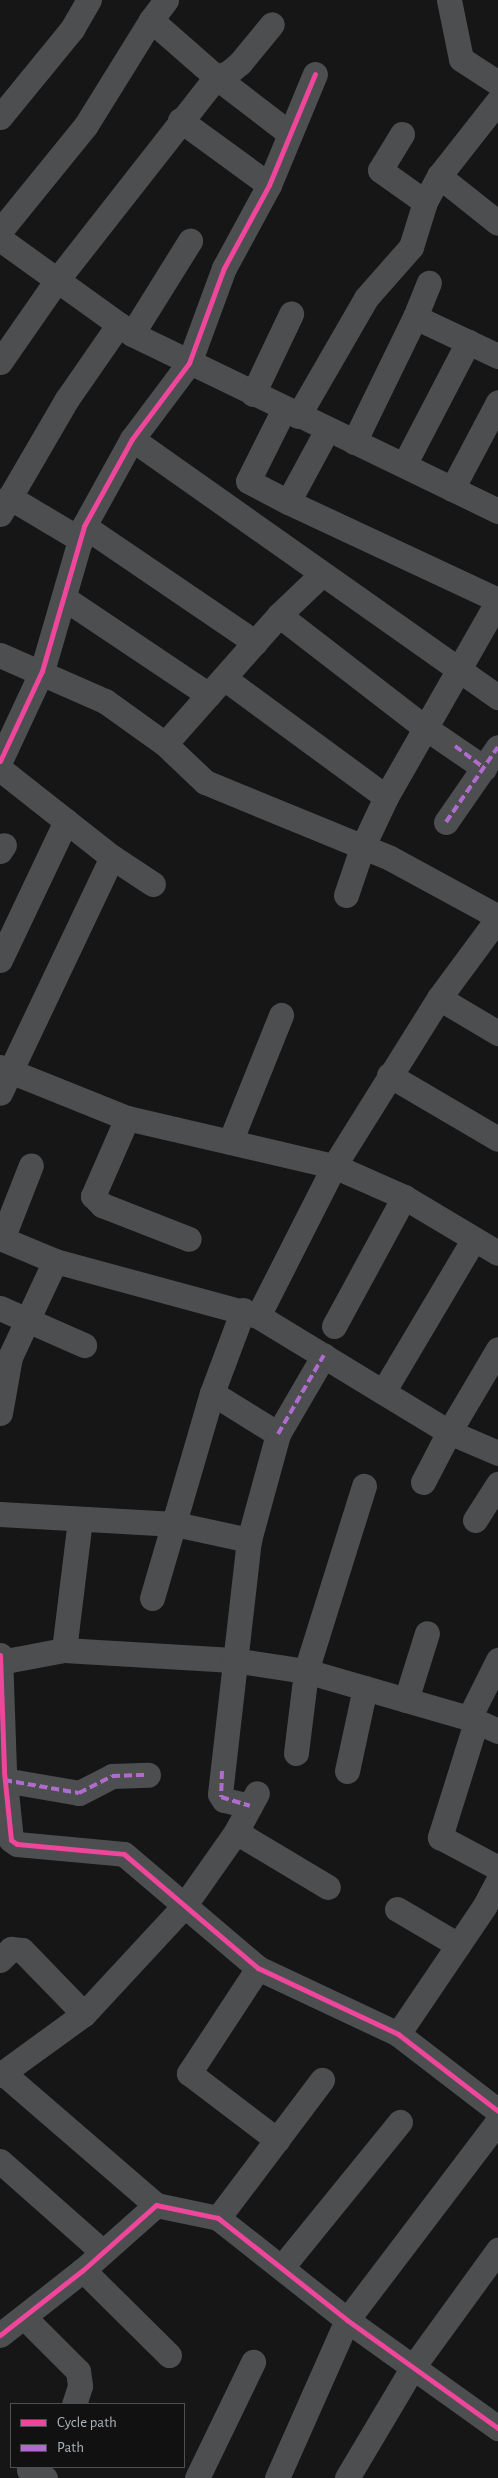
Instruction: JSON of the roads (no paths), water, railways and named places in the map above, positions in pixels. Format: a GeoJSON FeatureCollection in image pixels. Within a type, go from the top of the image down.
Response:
{"type":"FeatureCollection","features":[{"type":"Feature","properties":{"kind":"street"},"geometry":{"type":"LineString","coordinates":[[0,118],[72,29],[90,0]]}},
{"type":"Feature","properties":{"kind":"street"},"geometry":{"type":"LineString","coordinates":[[0,231],[86,125],[150,20],[166,0]]}},
{"type":"Feature","properties":{"kind":"street"},"geometry":{"type":"LineString","coordinates":[[449,0],[461,59],[498,83]]}},
{"type":"Feature","properties":{"kind":"street"},"geometry":{"type":"LineString","coordinates":[[150,20],[216,77],[289,133]]}},
{"type":"Feature","properties":{"kind":"street"},"geometry":{"type":"LineString","coordinates":[[0,362],[57,280],[180,120],[216,77],[228,73],[240,63],[272,24]]}},
{"type":"Feature","properties":{"kind":"street"},"geometry":{"type":"LineString","coordinates":[[0,760],[42,671],[82,533],[132,439],[189,363],[224,268],[269,185],[315,74]]}},
{"type":"Feature","properties":{"kind":"street"},"geometry":{"type":"LineString","coordinates":[[346,895],[362,848],[386,797],[424,727],[498,600],[288,502],[248,480],[366,298],[411,247],[425,202],[439,176],[498,100]]}},
{"type":"Feature","properties":{"kind":"street"},"geometry":{"type":"LineString","coordinates":[[180,120],[269,185]]}},
{"type":"Feature","properties":{"kind":"street"},"geometry":{"type":"LineString","coordinates":[[402,134],[380,170],[425,202]]}},
{"type":"Feature","properties":{"kind":"street"},"geometry":{"type":"LineString","coordinates":[[439,176],[495,215]]}},
{"type":"Feature","properties":{"kind":"street"},"geometry":{"type":"LineString","coordinates":[[0,239],[126,329],[189,363],[291,413],[498,511]]}},
{"type":"Feature","properties":{"kind":"street"},"geometry":{"type":"LineString","coordinates":[[190,241],[126,329],[67,399],[4,505],[82,533],[255,642]]}},
{"type":"Feature","properties":{"kind":"street"},"geometry":{"type":"LineString","coordinates":[[354,442],[415,317],[429,283]]}},
{"type":"Feature","properties":{"kind":"street"},"geometry":{"type":"LineString","coordinates":[[253,394],[291,314]]}},
{"type":"Feature","properties":{"kind":"street"},"geometry":{"type":"LineString","coordinates":[[415,317],[498,356]]}},
{"type":"Feature","properties":{"kind":"street"},"geometry":{"type":"LineString","coordinates":[[404,465],[468,342]]}},
{"type":"Feature","properties":{"kind":"street"},"geometry":{"type":"LineString","coordinates":[[452,489],[498,402]]}},
{"type":"Feature","properties":{"kind":"street"},"geometry":{"type":"LineString","coordinates":[[288,502],[327,430]]}},
{"type":"Feature","properties":{"kind":"street"},"geometry":{"type":"LineString","coordinates":[[132,439],[458,671],[498,697]]}},
{"type":"Feature","properties":{"kind":"street"},"geometry":{"type":"LineString","coordinates":[[165,744],[279,615],[322,574]]}},
{"type":"Feature","properties":{"kind":"street"},"geometry":{"type":"LineString","coordinates":[[64,598],[216,687],[386,797]]}},
{"type":"Feature","properties":{"kind":"street"},"geometry":{"type":"LineString","coordinates":[[279,615],[424,727],[484,768]]}},
{"type":"Feature","properties":{"kind":"street"},"geometry":{"type":"LineString","coordinates":[[0,655],[42,671],[104,701],[165,744],[205,782],[390,858],[498,918],[439,998],[390,1075],[334,1166],[251,1313],[212,1393],[152,1598]]}},
{"type":"Feature","properties":{"kind":"street"},"geometry":{"type":"LineString","coordinates":[[446,822],[498,747]]}},
{"type":"Feature","properties":{"kind":"street"},"geometry":{"type":"LineString","coordinates":[[0,770],[112,857],[153,884]]}},
{"type":"Feature","properties":{"kind":"street"},"geometry":{"type":"LineString","coordinates":[[0,960],[66,821]]}},
{"type":"Feature","properties":{"kind":"street"},"geometry":{"type":"LineString","coordinates":[[112,857],[3,1077],[128,1118],[334,1166],[404,1197],[498,1254]]}},
{"type":"Feature","properties":{"kind":"street"},"geometry":{"type":"LineString","coordinates":[[439,998],[498,1033]]}},
{"type":"Feature","properties":{"kind":"street"},"geometry":{"type":"LineString","coordinates":[[230,1142],[282,1015]]}},
{"type":"Feature","properties":{"kind":"street"},"geometry":{"type":"LineString","coordinates":[[390,1075],[498,1139]]}},
{"type":"Feature","properties":{"kind":"street"},"geometry":{"type":"LineString","coordinates":[[128,1118],[93,1196],[102,1205],[188,1239]]}},
{"type":"Feature","properties":{"kind":"street"},"geometry":{"type":"LineString","coordinates":[[31,1165],[1,1238],[55,1261],[251,1313],[324,1354],[449,1432],[498,1452]]}},
{"type":"Feature","properties":{"kind":"street"},"geometry":{"type":"LineString","coordinates":[[334,1326],[404,1197]]}},
{"type":"Feature","properties":{"kind":"street"},"geometry":{"type":"LineString","coordinates":[[383,1392],[474,1239]]}},
{"type":"Feature","properties":{"kind":"street"},"geometry":{"type":"LineString","coordinates":[[0,1413],[10,1357],[55,1261]]}},
{"type":"Feature","properties":{"kind":"street"},"geometry":{"type":"LineString","coordinates":[[0,1308],[84,1345]]}},
{"type":"Feature","properties":{"kind":"street"},"geometry":{"type":"LineString","coordinates":[[423,1482],[449,1432],[498,1349]]}},
{"type":"Feature","properties":{"kind":"street"},"geometry":{"type":"LineString","coordinates":[[324,1354],[278,1434],[249,1540],[233,1660],[220,1794],[224,1800],[253,1799],[236,1832],[184,1906],[84,2014],[1,2074],[156,2205],[218,2218],[348,2320],[497,2426]]}},
{"type":"Feature","properties":{"kind":"street"},"geometry":{"type":"LineString","coordinates":[[212,1393],[278,1434]]}},
{"type":"Feature","properties":{"kind":"street"},"geometry":{"type":"LineString","coordinates":[[475,1520],[498,1484]]}},
{"type":"Feature","properties":{"kind":"street"},"geometry":{"type":"LineString","coordinates":[[296,1753],[306,1671],[364,1486]]}},
{"type":"Feature","properties":{"kind":"street"},"geometry":{"type":"LineString","coordinates":[[0,1514],[175,1524],[249,1540]]}},
{"type":"Feature","properties":{"kind":"street"},"geometry":{"type":"LineString","coordinates":[[64,1650],[80,1519]]}},
{"type":"Feature","properties":{"kind":"street"},"geometry":{"type":"LineString","coordinates":[[406,1700],[427,1633]]}},
{"type":"Feature","properties":{"kind":"street"},"geometry":{"type":"LineString","coordinates":[[0,1662],[64,1650],[233,1660],[306,1671],[481,1724]]}},
{"type":"Feature","properties":{"kind":"street"},"geometry":{"type":"LineString","coordinates":[[0,1655],[4,1780],[11,1840],[17,1844],[117,1851],[258,1968],[398,2034],[497,2111],[348,2320],[277,2478]]}},
{"type":"Feature","properties":{"kind":"street"},"geometry":{"type":"LineString","coordinates":[[498,1660],[481,1724],[440,1837],[498,1868]]}},
{"type":"Feature","properties":{"kind":"street"},"geometry":{"type":"LineString","coordinates":[[347,1771],[365,1688]]}},
{"type":"Feature","properties":{"kind":"street"},"geometry":{"type":"LineString","coordinates":[[4,1780],[79,1794],[112,1776],[148,1775]]}},
{"type":"Feature","properties":{"kind":"street"},"geometry":{"type":"LineString","coordinates":[[236,1832],[328,1887]]}},
{"type":"Feature","properties":{"kind":"street"},"geometry":{"type":"LineString","coordinates":[[398,2034],[458,1946],[491,1911],[498,1882]]}},
{"type":"Feature","properties":{"kind":"street"},"geometry":{"type":"LineString","coordinates":[[397,1909],[458,1946]]}},
{"type":"Feature","properties":{"kind":"street"},"geometry":{"type":"LineString","coordinates":[[0,1960],[11,1949],[22,1950],[84,2014]]}},
{"type":"Feature","properties":{"kind":"street"},"geometry":{"type":"LineString","coordinates":[[258,1968],[189,2073],[276,2140]]}},
{"type":"Feature","properties":{"kind":"street"},"geometry":{"type":"LineString","coordinates":[[218,2218],[322,2080]]}},
{"type":"Feature","properties":{"kind":"street"},"geometry":{"type":"LineString","coordinates":[[282,2267],[400,2122]]}},
{"type":"Feature","properties":{"kind":"street"},"geometry":{"type":"LineString","coordinates":[[0,2161],[103,2252]]}},
{"type":"Feature","properties":{"kind":"street"},"geometry":{"type":"LineString","coordinates":[[74,2403],[80,2386],[78,2370],[8,2325],[83,2270],[156,2205]]}},
{"type":"Feature","properties":{"kind":"street"},"geometry":{"type":"LineString","coordinates":[[347,2478],[413,2367],[498,2250]]}},
{"type":"Feature","properties":{"kind":"street"},"geometry":{"type":"LineString","coordinates":[[83,2270],[168,2354]]}},
{"type":"Feature","properties":{"kind":"street"},"geometry":{"type":"LineString","coordinates":[[197,2478],[253,2362]]}}]}
